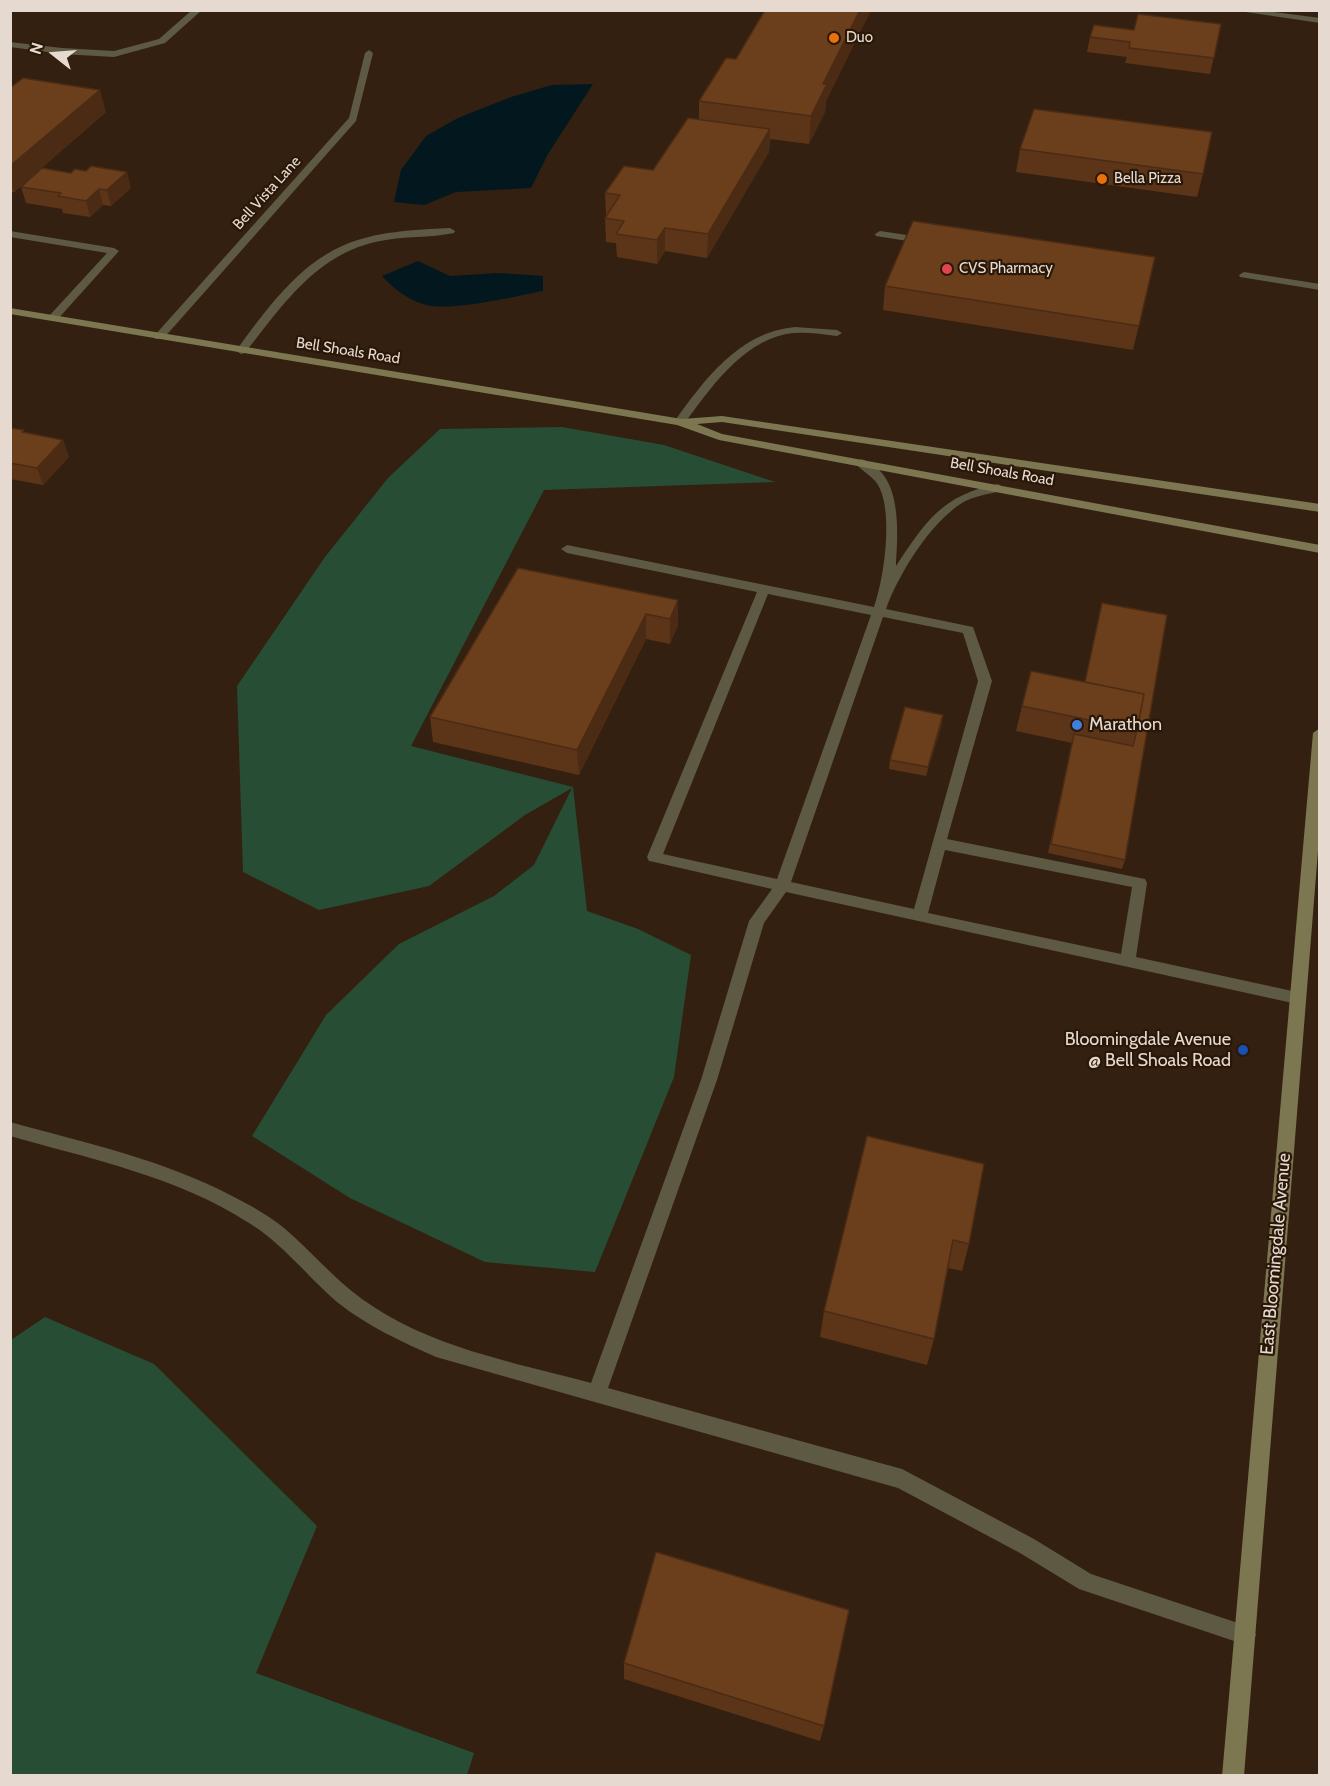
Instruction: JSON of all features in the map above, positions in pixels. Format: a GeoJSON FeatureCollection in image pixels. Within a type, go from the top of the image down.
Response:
{"type":"FeatureCollection","features":[{"type":"Feature","properties":{"kind":"main road","name":"Bell Shoals Road"},"geometry":{"type":"LineString","coordinates":[[10,311],[680,422],[719,437],[1320,549]]}},
{"type":"Feature","properties":{"kind":"main road","name":"Bell Shoals Road"},"geometry":{"type":"LineString","coordinates":[[680,422],[722,419],[1320,508]]}},
{"type":"Feature","properties":{"kind":"main road","name":"East Bloomingdale Avenue"},"geometry":{"type":"LineString","coordinates":[[1233,1776],[1320,733]]}},
{"type":"Feature","properties":{"kind":"street"},"geometry":{"type":"LineString","coordinates":[[10,44],[62,51],[114,54],[162,41],[198,10]]}},
{"type":"Feature","properties":{"kind":"street"},"geometry":{"type":"LineString","coordinates":[[1236,10],[1320,21]]}},
{"type":"Feature","properties":{"kind":"street","name":"Bell Vista Lane"},"geometry":{"type":"LineString","coordinates":[[159,337],[353,118],[369,53]]}},
{"type":"Feature","properties":{"kind":"street"},"geometry":{"type":"LineString","coordinates":[[241,351],[319,263],[358,244],[381,238],[450,231]]}},
{"type":"Feature","properties":{"kind":"street"},"geometry":{"type":"LineString","coordinates":[[10,234],[114,251],[53,318]]}},
{"type":"Feature","properties":{"kind":"street"},"geometry":{"type":"LineString","coordinates":[[880,234],[937,242]]}},
{"type":"Feature","properties":{"kind":"street"},"geometry":{"type":"LineString","coordinates":[[1244,275],[1320,286]]}},
{"type":"Feature","properties":{"kind":"street"},"geometry":{"type":"LineString","coordinates":[[680,422],[723,367],[760,339],[783,332],[810,330],[837,333]]}},
{"type":"Feature","properties":{"kind":"street"},"geometry":{"type":"LineString","coordinates":[[596,1394],[709,1080],[757,921],[782,886],[888,586],[891,531],[887,493],[882,483],[861,463]]}},
{"type":"Feature","properties":{"kind":"street"},"geometry":{"type":"LineString","coordinates":[[888,586],[923,537],[952,504],[978,492],[998,488]]}},
{"type":"Feature","properties":{"kind":"street"},"geometry":{"type":"LineString","coordinates":[[567,549],[968,630],[985,681],[920,916]]}},
{"type":"Feature","properties":{"kind":"street"},"geometry":{"type":"LineString","coordinates":[[764,589],[654,857],[1297,998]]}},
{"type":"Feature","properties":{"kind":"street"},"geometry":{"type":"LineString","coordinates":[[939,843],[1140,883],[1128,962]]}},
{"type":"Feature","properties":{"kind":"street"},"geometry":{"type":"LineString","coordinates":[[10,1129],[169,1175],[217,1196],[256,1218],[297,1251],[345,1296],[393,1329],[443,1351],[902,1479],[1027,1546],[1086,1582],[1246,1635]]}},
{"type":"Feature","properties":{"kind":"green space"},"geometry":{"type":"Polygon","coordinates":[[[562,427],[664,445],[775,482],[544,490],[411,746],[573,787],[587,911],[638,929],[691,955],[674,1077],[595,1272],[485,1262],[350,1198],[252,1136],[326,1015],[399,944],[494,896],[534,865],[572,788],[525,815],[429,886],[319,910],[243,872],[237,686],[325,557],[388,478],[440,429],[562,427]]]}},
{"type":"Feature","properties":{"kind":"green space"},"geometry":{"type":"Polygon","coordinates":[[[45,1317],[154,1364],[317,1526],[256,1673],[474,1753],[467,1775],[11,1775],[11,1340],[45,1317]]]}},
{"type":"Feature","properties":{"kind":"water"},"geometry":{"type":"Polygon","coordinates":[[[593,84],[548,154],[531,188],[456,192],[424,205],[394,202],[401,170],[426,136],[458,118],[511,97],[552,85],[593,84]]]}},
{"type":"Feature","properties":{"kind":"water"},"geometry":{"type":"Polygon","coordinates":[[[418,261],[450,276],[498,273],[543,276],[543,291],[464,305],[423,304],[401,293],[382,276],[418,261]]]}},
{"type":"Feature","properties":{"kind":"building"},"geometry":{"type":"Polygon","coordinates":[[[765,10],[860,10],[823,84],[827,84],[811,116],[699,101],[726,58],[736,59],[765,10]]]}},
{"type":"Feature","properties":{"kind":"building"},"geometry":{"type":"Polygon","coordinates":[[[1138,14],[1221,24],[1214,58],[1129,48],[1130,42],[1090,37],[1094,25],[1134,30],[1138,14]]]}},
{"type":"Feature","properties":{"kind":"building"},"geometry":{"type":"Polygon","coordinates":[[[23,78],[100,90],[10,166],[10,88],[23,78]]]}},
{"type":"Feature","properties":{"kind":"building"},"geometry":{"type":"Polygon","coordinates":[[[1034,109],[1212,132],[1203,174],[1020,149],[1034,109]]]}},
{"type":"Feature","properties":{"kind":"building"},"geometry":{"type":"Polygon","coordinates":[[[688,118],[770,129],[708,234],[665,228],[657,240],[616,234],[624,221],[605,218],[620,195],[605,193],[624,166],[653,170],[688,118]]]}},
{"type":"Feature","properties":{"kind":"building"},"geometry":{"type":"Polygon","coordinates":[[[91,166],[127,172],[107,190],[99,189],[86,201],[58,196],[61,193],[21,187],[42,168],[71,173],[75,169],[86,171],[91,166]]]}},
{"type":"Feature","properties":{"kind":"building","name":"CVS Pharmacy"},"geometry":{"type":"Polygon","coordinates":[[[913,221],[1155,257],[1139,326],[885,286],[913,221]]]}},
{"type":"Feature","properties":{"kind":"building"},"geometry":{"type":"Polygon","coordinates":[[[10,428],[63,440],[37,468],[10,463],[10,428]]]}},
{"type":"Feature","properties":{"kind":"building"},"geometry":{"type":"Polygon","coordinates":[[[518,568],[678,600],[670,619],[646,614],[577,750],[430,717],[518,568]]]}},
{"type":"Feature","properties":{"kind":"building","name":"Marathon"},"geometry":{"type":"Polygon","coordinates":[[[1102,603],[1167,615],[1125,860],[1051,844],[1074,734],[1133,746],[1137,730],[1144,694],[1085,682],[1102,603]]]}},
{"type":"Feature","properties":{"kind":"building"},"geometry":{"type":"Polygon","coordinates":[[[1031,671],[1144,694],[1137,730],[1022,706],[1031,671]]]}},
{"type":"Feature","properties":{"kind":"building"},"geometry":{"type":"Polygon","coordinates":[[[905,707],[943,715],[928,767],[890,760],[905,707]]]}},
{"type":"Feature","properties":{"kind":"building"},"geometry":{"type":"Polygon","coordinates":[[[867,1136],[984,1164],[969,1244],[953,1240],[934,1339],[824,1311],[867,1136]]]}},
{"type":"Feature","properties":{"kind":"building"},"geometry":{"type":"Polygon","coordinates":[[[656,1552],[849,1610],[824,1726],[624,1663],[656,1552]]]}},
{"type":"Feature","properties":{"kind":"place","name":"Duo"},"geometry":{"type":"Point","coordinates":[834,38]}},
{"type":"Feature","properties":{"kind":"place","name":"Bella Pizza"},"geometry":{"type":"Point","coordinates":[1102,179]}},
{"type":"Feature","properties":{"kind":"place","name":"CVS Pharmacy"},"geometry":{"type":"Point","coordinates":[947,269]}},
{"type":"Feature","properties":{"kind":"place","name":"Marathon"},"geometry":{"type":"Point","coordinates":[1077,725]}},
{"type":"Feature","properties":{"kind":"place","name":"Bloomingdale Avenue @ Bell Shoals Road"},"geometry":{"type":"Point","coordinates":[1243,1050]}}]}
